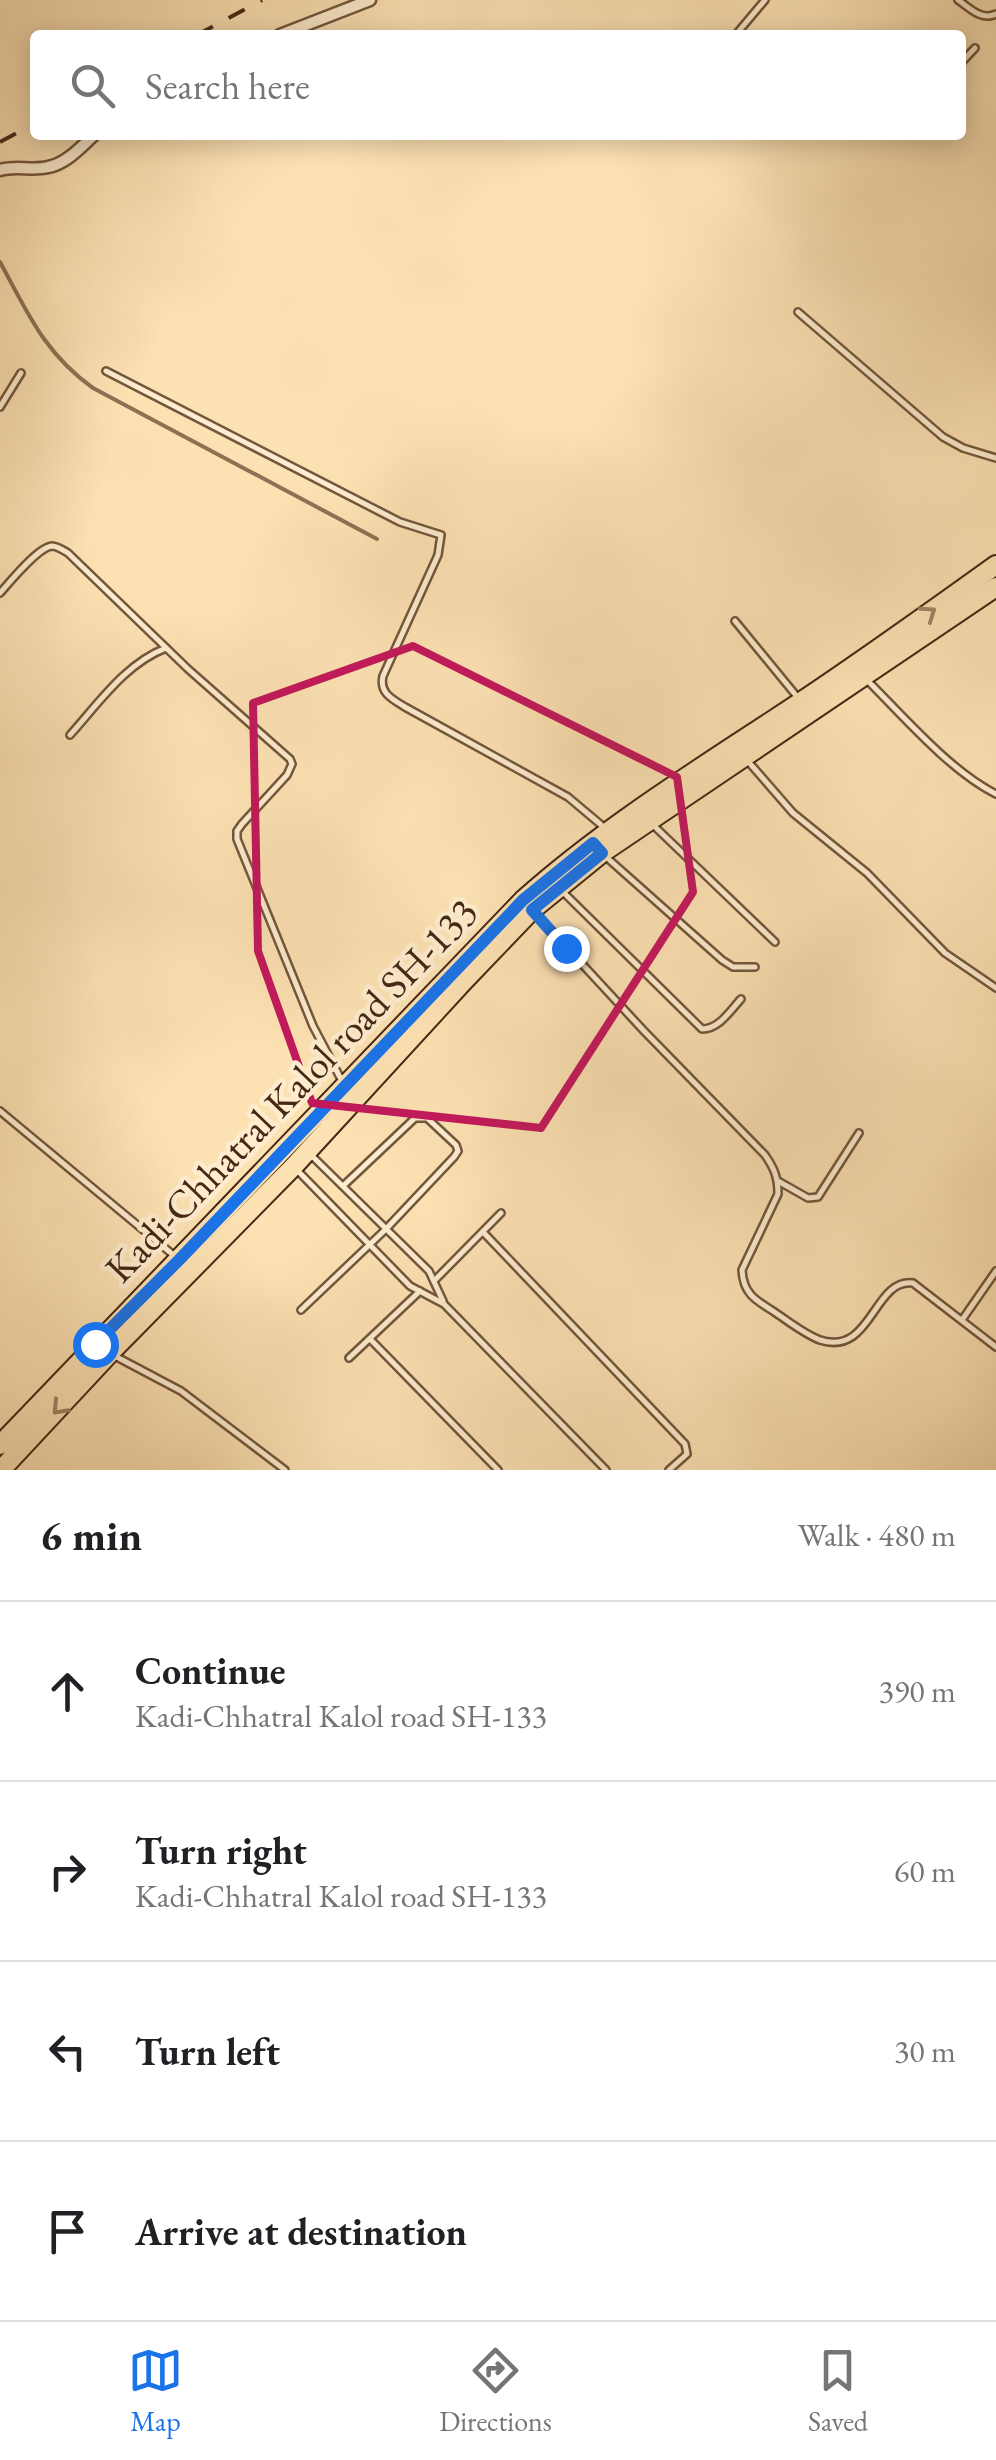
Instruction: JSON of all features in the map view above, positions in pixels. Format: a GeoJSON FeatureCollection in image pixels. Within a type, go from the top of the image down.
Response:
{"type":"FeatureCollection","features":[{"type":"Feature","properties":{"kind":"main road","name":"Kadi-Chhatral Kalol road SH-133"},"geometry":{"type":"LineString","coordinates":[[1,1470],[294,1166],[532,910],[598,848],[608,831],[996,566]]}},
{"type":"Feature","properties":{"kind":"main road","name":"Kadi-Chhatral Kalol road SH-133"},"geometry":{"type":"LineString","coordinates":[[0,1444],[523,900],[598,848],[649,821],[996,586]]}},
{"type":"Feature","properties":{"kind":"street"},"geometry":{"type":"LineString","coordinates":[[293,30],[370,0]]}},
{"type":"Feature","properties":{"kind":"street"},"geometry":{"type":"LineString","coordinates":[[0,170],[47,168],[88,140]]}},
{"type":"Feature","properties":{"kind":"lane"},"geometry":{"type":"LineString","coordinates":[[740,30],[765,0]]}},
{"type":"Feature","properties":{"kind":"lane"},"geometry":{"type":"LineString","coordinates":[[958,0],[978,15],[996,14]]}},
{"type":"Feature","properties":{"kind":"lane"},"geometry":{"type":"LineString","coordinates":[[966,58],[975,48]]}},
{"type":"Feature","properties":{"kind":"lane"},"geometry":{"type":"LineString","coordinates":[[798,312],[944,437],[963,448],[996,458]]}},
{"type":"Feature","properties":{"kind":"lane"},"geometry":{"type":"LineString","coordinates":[[106,370],[400,522],[441,535],[438,555],[383,676],[384,692],[568,798],[608,831]]}},
{"type":"Feature","properties":{"kind":"lane"},"geometry":{"type":"LineString","coordinates":[[0,407],[21,373]]}},
{"type":"Feature","properties":{"kind":"lane"},"geometry":{"type":"LineString","coordinates":[[0,593],[50,546],[68,553],[290,759],[292,764],[286,775],[242,824],[237,840],[314,1026],[345,1085]]}},
{"type":"Feature","properties":{"kind":"lane"},"geometry":{"type":"LineString","coordinates":[[735,622],[801,702]]}},
{"type":"Feature","properties":{"kind":"lane"},"geometry":{"type":"LineString","coordinates":[[70,735],[128,671],[148,655],[166,648]]}},
{"type":"Feature","properties":{"kind":"lane"},"geometry":{"type":"LineString","coordinates":[[864,677],[947,758],[977,784],[996,794]]}},
{"type":"Feature","properties":{"kind":"lane"},"geometry":{"type":"LineString","coordinates":[[744,757],[793,813],[867,873],[945,953],[996,988]]}},
{"type":"Feature","properties":{"kind":"lane"},"geometry":{"type":"LineString","coordinates":[[649,821],[775,942]]}},
{"type":"Feature","properties":{"kind":"lane"},"geometry":{"type":"LineString","coordinates":[[598,848],[722,960],[733,967],[756,967]]}},
{"type":"Feature","properties":{"kind":"lane"},"geometry":{"type":"LineString","coordinates":[[559,888],[702,1028],[716,1025],[741,999]]}},
{"type":"Feature","properties":{"kind":"lane"},"geometry":{"type":"LineString","coordinates":[[532,910],[774,1168],[778,1194],[742,1270],[742,1283],[756,1300],[818,1339],[831,1342],[856,1335],[889,1290],[905,1282],[913,1283],[996,1346]]}},
{"type":"Feature","properties":{"kind":"lane"},"geometry":{"type":"LineString","coordinates":[[0,1112],[179,1260]]}},
{"type":"Feature","properties":{"kind":"lane"},"geometry":{"type":"LineString","coordinates":[[301,1310],[454,1157],[456,1145],[426,1118],[415,1118],[343,1186]]}},
{"type":"Feature","properties":{"kind":"lane"},"geometry":{"type":"LineString","coordinates":[[778,1181],[808,1198],[818,1196],[859,1133]]}},
{"type":"Feature","properties":{"kind":"lane"},"geometry":{"type":"LineString","coordinates":[[307,1151],[429,1271],[444,1304]]}},
{"type":"Feature","properties":{"kind":"lane"},"geometry":{"type":"LineString","coordinates":[[294,1166],[410,1286],[444,1304],[606,1470]]}},
{"type":"Feature","properties":{"kind":"lane"},"geometry":{"type":"LineString","coordinates":[[434,1281],[501,1213]]}},
{"type":"Feature","properties":{"kind":"lane"},"geometry":{"type":"LineString","coordinates":[[483,1232],[686,1444],[688,1454],[669,1470]]}},
{"type":"Feature","properties":{"kind":"lane"},"geometry":{"type":"LineString","coordinates":[[962,1320],[996,1271]]}},
{"type":"Feature","properties":{"kind":"lane"},"geometry":{"type":"LineString","coordinates":[[349,1358],[420,1291]]}},
{"type":"Feature","properties":{"kind":"lane"},"geometry":{"type":"LineString","coordinates":[[370,1339],[498,1470]]}},
{"type":"Feature","properties":{"kind":"lane"},"geometry":{"type":"LineString","coordinates":[[110,1354],[181,1392],[284,1470]]}},
{"type":"Feature","properties":{"kind":"highlighted area"},"geometry":{"type":"Polygon","coordinates":[[[413,646],[677,777],[693,892],[541,1128],[312,1103],[258,951],[253,703],[413,646]]]}},
{"type":"Feature","properties":{"kind":"waterway"},"geometry":{"type":"LineString","coordinates":[[0,262],[49,346],[93,388],[377,539]]}},
{"type":"Feature","properties":{"kind":"railway"},"geometry":{"type":"LineString","coordinates":[[206,30],[262,0]]}},
{"type":"Feature","properties":{"kind":"railway"},"geometry":{"type":"LineString","coordinates":[[0,142],[30,126]]}},
{"type":"Feature","properties":{"kind":"route"},"geometry":{"type":"LineString","coordinates":[[95,1344],[523,900],[593,843],[602,853],[532,910],[566,948]]}}]}
